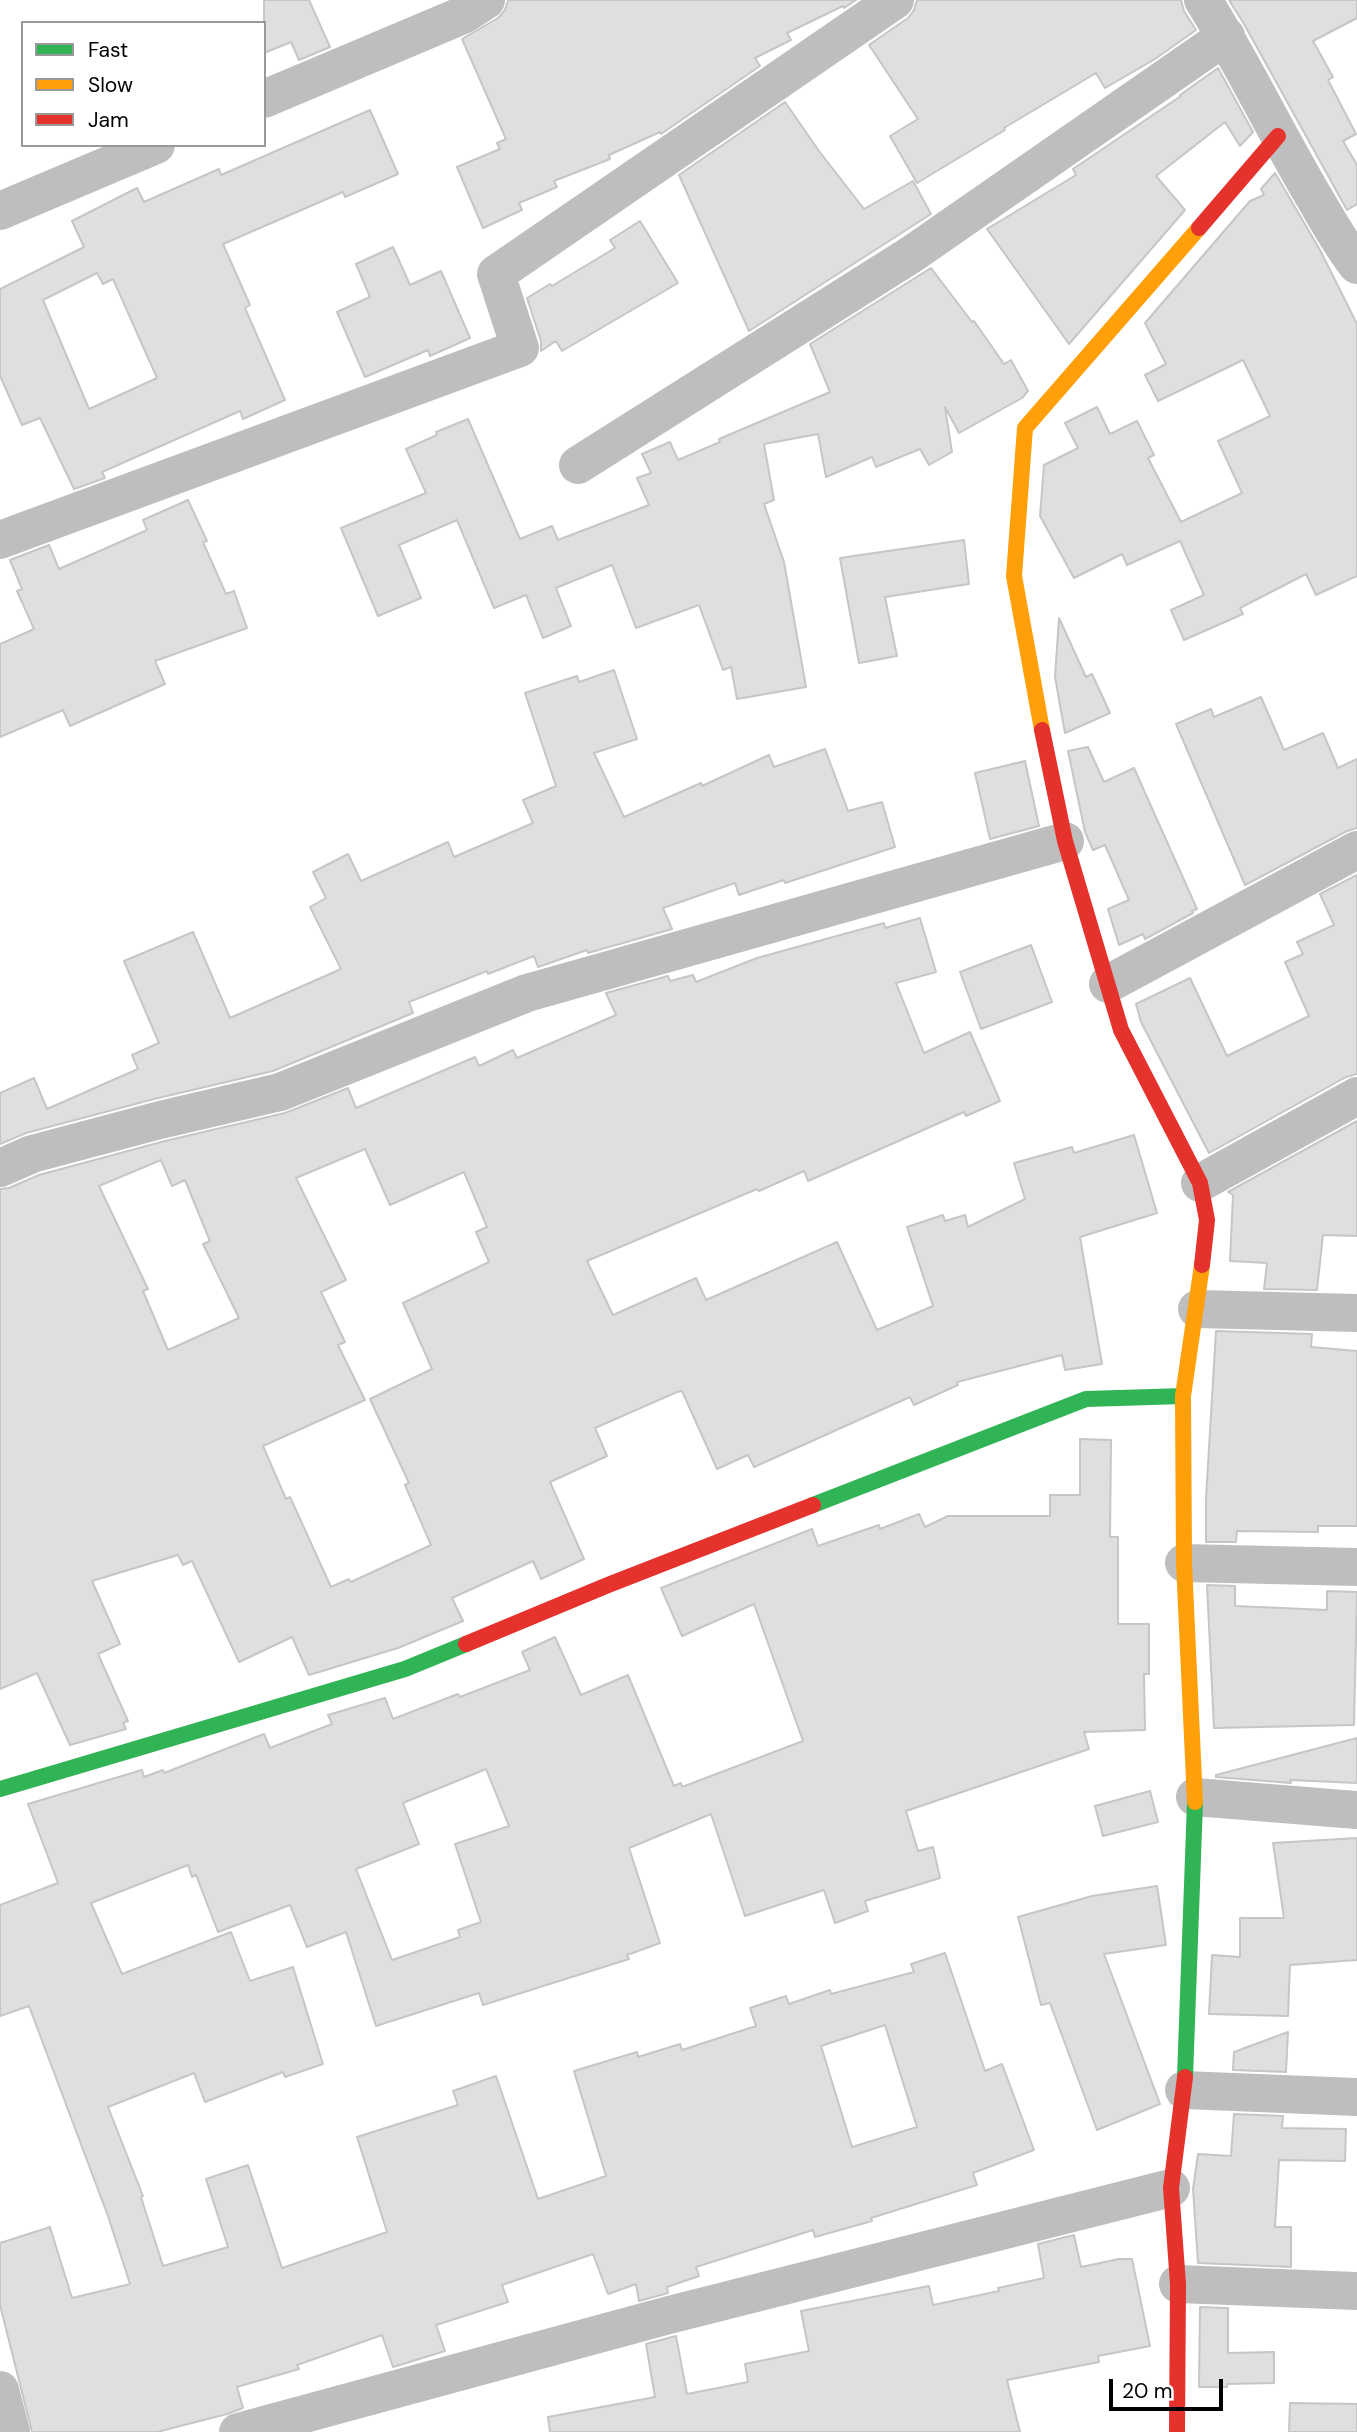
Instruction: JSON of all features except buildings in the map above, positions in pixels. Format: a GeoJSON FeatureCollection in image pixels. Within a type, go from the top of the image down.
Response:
{"type":"FeatureCollection","features":[{"type":"Feature","properties":{"kind":"street"},"geometry":{"type":"LineString","coordinates":[[266,98],[463,15],[486,0]]}},
{"type":"Feature","properties":{"kind":"street"},"geometry":{"type":"LineString","coordinates":[[0,540],[520,348],[496,274],[895,0]]}},
{"type":"Feature","properties":{"kind":"street"},"geometry":{"type":"LineString","coordinates":[[1203,0],[1226,36],[1278,136],[1352,251]]}},
{"type":"Feature","properties":{"kind":"street"},"geometry":{"type":"LineString","coordinates":[[578,465],[912,254],[1226,36]]}},
{"type":"Feature","properties":{"kind":"street"},"geometry":{"type":"LineString","coordinates":[[1177,2432],[1178,2284],[1171,2188],[1184,2090],[1195,1797],[1184,1563],[1183,1396],[1197,1309],[1207,1220],[1200,1183],[1121,1030],[1054,796],[1014,576],[1025,428],[1278,136]]}},
{"type":"Feature","properties":{"kind":"street"},"geometry":{"type":"LineString","coordinates":[[0,211],[151,147]]}},
{"type":"Feature","properties":{"kind":"street"},"geometry":{"type":"LineString","coordinates":[[0,1168],[32,1154],[280,1092],[527,993],[1065,841]]}},
{"type":"Feature","properties":{"kind":"street"},"geometry":{"type":"LineString","coordinates":[[1108,984],[1357,850]]}},
{"type":"Feature","properties":{"kind":"street"},"geometry":{"type":"LineString","coordinates":[[1200,1183],[1357,1096]]}},
{"type":"Feature","properties":{"kind":"street"},"geometry":{"type":"LineString","coordinates":[[1197,1309],[1357,1313]]}},
{"type":"Feature","properties":{"kind":"street"},"geometry":{"type":"LineString","coordinates":[[0,1789],[405,1669],[608,1585],[1086,1399],[1183,1396]]}},
{"type":"Feature","properties":{"kind":"street"},"geometry":{"type":"LineString","coordinates":[[1184,1563],[1357,1567]]}},
{"type":"Feature","properties":{"kind":"street"},"geometry":{"type":"LineString","coordinates":[[1195,1797],[1357,1810]]}},
{"type":"Feature","properties":{"kind":"street"},"geometry":{"type":"LineString","coordinates":[[1184,2090],[1357,2097]]}},
{"type":"Feature","properties":{"kind":"street"},"geometry":{"type":"LineString","coordinates":[[238,2432],[669,2315],[1171,2188]]}},
{"type":"Feature","properties":{"kind":"street"},"geometry":{"type":"LineString","coordinates":[[1178,2284],[1357,2291]]}},
{"type":"Feature","properties":{"kind":"street"},"geometry":{"type":"LineString","coordinates":[[0,2390],[11,2432]]}},
{"type":"Feature","properties":{"kind":"traffic: fast"},"geometry":{"type":"LineString","coordinates":[[813,1505],[1086,1399],[1183,1396]]}},
{"type":"Feature","properties":{"kind":"traffic: fast"},"geometry":{"type":"LineString","coordinates":[[0,1789],[405,1669],[466,1644]]}},
{"type":"Feature","properties":{"kind":"traffic: fast"},"geometry":{"type":"LineString","coordinates":[[1185,2077],[1195,1802]]}},
{"type":"Feature","properties":{"kind":"traffic: slow"},"geometry":{"type":"LineString","coordinates":[[1042,730],[1014,576],[1025,428],[1199,228]]}},
{"type":"Feature","properties":{"kind":"traffic: slow"},"geometry":{"type":"LineString","coordinates":[[1195,1802],[1184,1563],[1183,1396],[1202,1265]]}},
{"type":"Feature","properties":{"kind":"traffic: jam"},"geometry":{"type":"LineString","coordinates":[[1199,228],[1278,136]]}},
{"type":"Feature","properties":{"kind":"traffic: jam"},"geometry":{"type":"LineString","coordinates":[[1042,730],[1065,841],[1121,1030],[1200,1183],[1207,1220],[1202,1265]]}},
{"type":"Feature","properties":{"kind":"traffic: jam"},"geometry":{"type":"LineString","coordinates":[[466,1644],[813,1505]]}},
{"type":"Feature","properties":{"kind":"traffic: jam"},"geometry":{"type":"LineString","coordinates":[[1177,2432],[1178,2284],[1171,2188],[1185,2077]]}}]}
